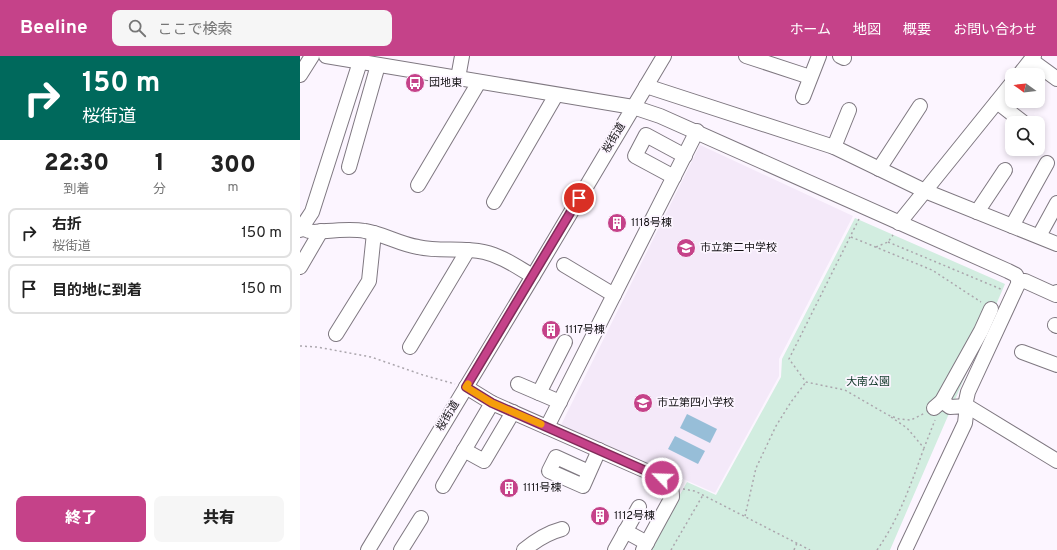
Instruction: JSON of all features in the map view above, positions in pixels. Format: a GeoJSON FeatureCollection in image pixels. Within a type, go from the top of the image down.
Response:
{"type":"FeatureCollection","features":[{"type":"Feature","properties":{"kind":"street"},"geometry":{"type":"LineString","coordinates":[[300,75],[312,56]]}},
{"type":"Feature","properties":{"kind":"street"},"geometry":{"type":"LineString","coordinates":[[326,56],[632,107],[660,116],[697,131],[896,229],[1016,275],[1019,282],[968,392],[965,423],[905,550]]}},
{"type":"Feature","properties":{"kind":"street"},"geometry":{"type":"LineString","coordinates":[[458,78],[462,56]]}},
{"type":"Feature","properties":{"kind":"street","name":"桜街道"},"geometry":{"type":"LineString","coordinates":[[368,550],[533,276],[632,107],[664,56]]}},
{"type":"Feature","properties":{"kind":"street"},"geometry":{"type":"LineString","coordinates":[[746,56],[810,77]]}},
{"type":"Feature","properties":{"kind":"street"},"geometry":{"type":"LineString","coordinates":[[803,97],[819,56]]}},
{"type":"Feature","properties":{"kind":"street"},"geometry":{"type":"LineString","coordinates":[[1023,68],[1028,59],[1057,79]]}},
{"type":"Feature","properties":{"kind":"street"},"geometry":{"type":"LineString","coordinates":[[360,62],[312,212],[300,230],[321,232],[349,229],[374,233],[420,248],[483,252],[500,257],[533,276]]}},
{"type":"Feature","properties":{"kind":"street"},"geometry":{"type":"LineString","coordinates":[[349,167],[378,65]]}},
{"type":"Feature","properties":{"kind":"street"},"geometry":{"type":"LineString","coordinates":[[418,185],[478,82]]}},
{"type":"Feature","properties":{"kind":"street"},"geometry":{"type":"LineString","coordinates":[[646,86],[834,147],[925,191],[1057,244]]}},
{"type":"Feature","properties":{"kind":"street"},"geometry":{"type":"LineString","coordinates":[[896,229],[1005,92]]}},
{"type":"Feature","properties":{"kind":"street"},"geometry":{"type":"LineString","coordinates":[[494,202],[556,95]]}},
{"type":"Feature","properties":{"kind":"street"},"geometry":{"type":"LineString","coordinates":[[997,102],[1015,116]]}},
{"type":"Feature","properties":{"kind":"street"},"geometry":{"type":"LineString","coordinates":[[879,169],[920,106]]}},
{"type":"Feature","properties":{"kind":"street"},"geometry":{"type":"LineString","coordinates":[[834,147],[849,110]]}},
{"type":"Feature","properties":{"kind":"street"},"geometry":{"type":"LineString","coordinates":[[547,427],[697,131]]}},
{"type":"Feature","properties":{"kind":"street"},"geometry":{"type":"LineString","coordinates":[[674,177],[635,156],[646,136],[685,156]]}},
{"type":"Feature","properties":{"kind":"street"},"geometry":{"type":"LineString","coordinates":[[1012,226],[1047,163]]}},
{"type":"Feature","properties":{"kind":"street"},"geometry":{"type":"LineString","coordinates":[[977,212],[1005,170]]}},
{"type":"Feature","properties":{"kind":"street"},"geometry":{"type":"LineString","coordinates":[[1039,236],[1057,203]]}},
{"type":"Feature","properties":{"kind":"street"},"geometry":{"type":"LineString","coordinates":[[300,267],[321,232]]}},
{"type":"Feature","properties":{"kind":"street"},"geometry":{"type":"LineString","coordinates":[[336,334],[369,281],[374,233]]}},
{"type":"Feature","properties":{"kind":"street"},"geometry":{"type":"LineString","coordinates":[[410,347],[468,250]]}},
{"type":"Feature","properties":{"kind":"street"},"geometry":{"type":"LineString","coordinates":[[564,265],[614,295]]}},
{"type":"Feature","properties":{"kind":"street"},"geometry":{"type":"LineString","coordinates":[[1019,282],[1025,281],[1056,294],[1057,292]]}},
{"type":"Feature","properties":{"kind":"street"},"geometry":{"type":"LineString","coordinates":[[992,309],[938,405],[950,407],[967,406],[1057,461]]}},
{"type":"Feature","properties":{"kind":"street"},"geometry":{"type":"LineString","coordinates":[[539,393],[565,342]]}},
{"type":"Feature","properties":{"kind":"street"},"geometry":{"type":"LineString","coordinates":[[1022,352],[1057,366]]}},
{"type":"Feature","properties":{"kind":"street"},"geometry":{"type":"LineString","coordinates":[[518,384],[560,402]]}},
{"type":"Feature","properties":{"kind":"street"},"geometry":{"type":"LineString","coordinates":[[466,387],[492,403],[669,482],[672,489],[672,497],[645,546],[625,531]]}},
{"type":"Feature","properties":{"kind":"street"},"geometry":{"type":"LineString","coordinates":[[443,486],[492,403]]}},
{"type":"Feature","properties":{"kind":"street"},"geometry":{"type":"LineString","coordinates":[[464,450],[484,461],[513,412]]}},
{"type":"Feature","properties":{"kind":"street"},"geometry":{"type":"LineString","coordinates":[[589,472],[599,450]]}},
{"type":"Feature","properties":{"kind":"street"},"geometry":{"type":"LineString","coordinates":[[615,550],[639,507]]}},
{"type":"Feature","properties":{"kind":"street"},"geometry":{"type":"LineString","coordinates":[[401,550],[421,518]]}},
{"type":"Feature","properties":{"kind":"street"},"geometry":{"type":"LineString","coordinates":[[524,550],[538,538],[550,532],[562,529]]}},
{"type":"Feature","properties":{"kind":"path"},"geometry":{"type":"LineString","coordinates":[[859,220],[789,359],[806,382],[845,390],[907,428],[924,448]]}},
{"type":"Feature","properties":{"kind":"path"},"geometry":{"type":"LineString","coordinates":[[876,247],[888,242],[896,229]]}},
{"type":"Feature","properties":{"kind":"path"},"geometry":{"type":"LineString","coordinates":[[851,237],[932,270],[992,309]]}},
{"type":"Feature","properties":{"kind":"path"},"geometry":{"type":"LineString","coordinates":[[888,242],[1003,290]]}},
{"type":"Feature","properties":{"kind":"path"},"geometry":{"type":"LineString","coordinates":[[300,346],[318,347],[371,357],[423,375],[466,387]]}},
{"type":"Feature","properties":{"kind":"path"},"geometry":{"type":"LineString","coordinates":[[746,516],[756,468],[776,426],[806,382]]}},
{"type":"Feature","properties":{"kind":"path"},"geometry":{"type":"LineString","coordinates":[[888,415],[899,419],[911,420],[938,405]]}},
{"type":"Feature","properties":{"kind":"path"},"geometry":{"type":"LineString","coordinates":[[877,550],[894,524],[903,504],[938,405]]}},
{"type":"Feature","properties":{"kind":"path"},"geometry":{"type":"LineString","coordinates":[[683,489],[703,494],[810,550]]}},
{"type":"Feature","properties":{"kind":"path"},"geometry":{"type":"LineString","coordinates":[[670,550],[703,494]]}},
{"type":"Feature","properties":{"kind":"path"},"geometry":{"type":"LineString","coordinates":[[794,550],[797,543]]}},
{"type":"Feature","properties":{"kind":"shaded area"},"geometry":{"type":"Polygon","coordinates":[[[700,145],[853,216],[779,359],[779,376],[715,493],[561,425],[700,145]]]}},
{"type":"Feature","properties":{"kind":"green space","name":"大南公園"},"geometry":{"type":"Polygon","coordinates":[[[855,218],[1005,284],[890,550],[649,550],[687,482],[716,495],[781,377],[782,359],[855,218]]]}},
{"type":"Feature","properties":{"kind":"water"},"geometry":{"type":"Polygon","coordinates":[[[687,414],[717,429],[710,443],[680,428],[687,414]]]}},
{"type":"Feature","properties":{"kind":"water"},"geometry":{"type":"Polygon","coordinates":[[[675,436],[705,451],[698,464],[668,449],[675,436]]]}},
{"type":"Feature","properties":{"kind":"slow traffic"},"geometry":{"type":"LineString","coordinates":[[468,384],[466,387],[492,403],[541,424]]}},
{"type":"Feature","properties":{"kind":"place","name":"団地東"},"geometry":{"type":"Point","coordinates":[415,83]}},
{"type":"Feature","properties":{"kind":"place","name":"1118号棟"},"geometry":{"type":"Point","coordinates":[617,223]}},
{"type":"Feature","properties":{"kind":"place","name":"市立第二中学校"},"geometry":{"type":"Point","coordinates":[686,248]}},
{"type":"Feature","properties":{"kind":"place","name":"1117号棟"},"geometry":{"type":"Point","coordinates":[551,330]}},
{"type":"Feature","properties":{"kind":"place","name":"市立第四小学校"},"geometry":{"type":"Point","coordinates":[643,403]}},
{"type":"Feature","properties":{"kind":"place","name":"1111号棟"},"geometry":{"type":"Point","coordinates":[509,488]}},
{"type":"Feature","properties":{"kind":"place","name":"1112号棟"},"geometry":{"type":"Point","coordinates":[600,516]}},
{"type":"Feature","properties":{"kind":"route"},"geometry":{"type":"LineString","coordinates":[[579,198],[466,387],[492,403],[662,478]]}}]}
